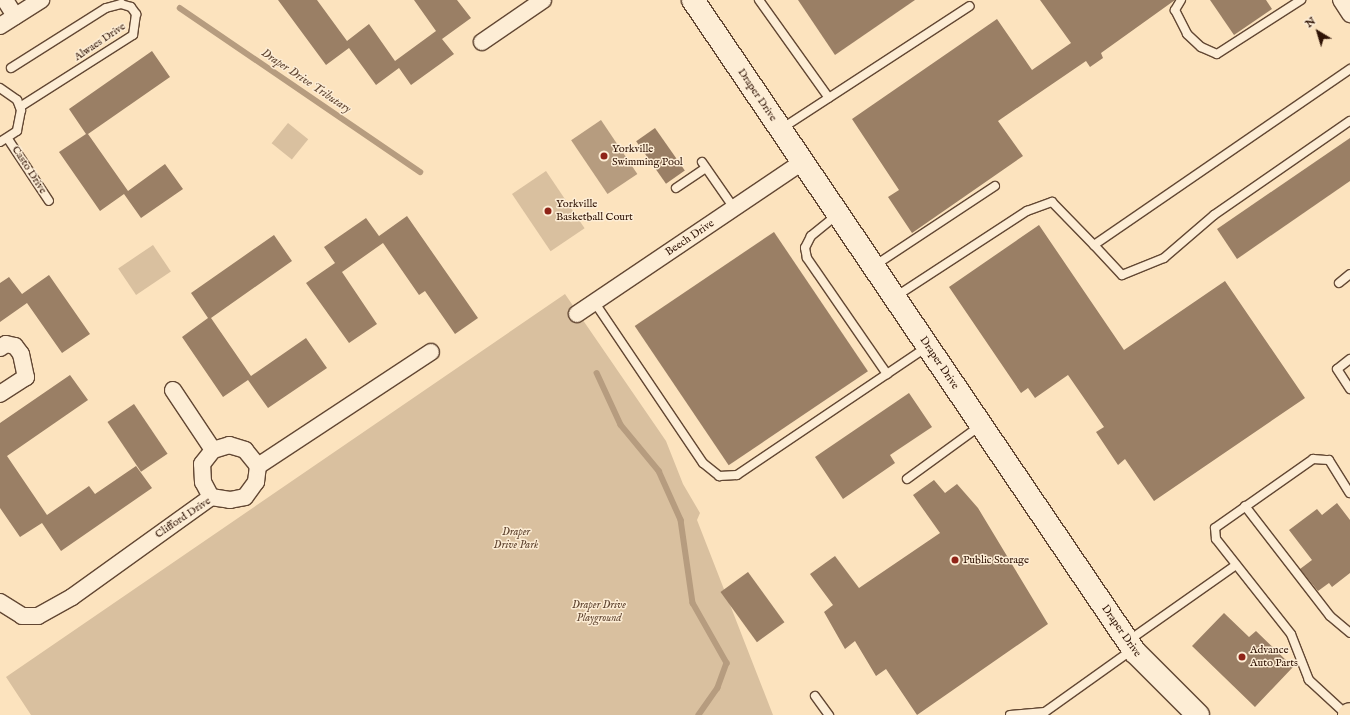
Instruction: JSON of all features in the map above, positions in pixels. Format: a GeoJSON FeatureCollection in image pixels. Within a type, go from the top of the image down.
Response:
{"type":"FeatureCollection","features":[{"type":"Feature","properties":{"kind":"street"},"geometry":{"type":"LineString","coordinates":[[5,0],[15,16]]}},
{"type":"Feature","properties":{"kind":"street"},"geometry":{"type":"LineString","coordinates":[[0,26],[41,0]]}},
{"type":"Feature","properties":{"kind":"street"},"geometry":{"type":"LineString","coordinates":[[482,42],[543,0]]}},
{"type":"Feature","properties":{"kind":"street","name":"Draper Drive"},"geometry":{"type":"LineString","coordinates":[[693,0],[1130,645],[1194,713]]}},
{"type":"Feature","properties":{"kind":"street"},"geometry":{"type":"LineString","coordinates":[[1341,0],[1350,14]]}},
{"type":"Feature","properties":{"kind":"street","name":"Beech Drive"},"geometry":{"type":"LineString","coordinates":[[577,314],[802,162]]}},
{"type":"Feature","properties":{"kind":"street"},"geometry":{"type":"LineString","coordinates":[[0,348],[6,344],[15,346],[21,354],[26,377],[0,394]]}},
{"type":"Feature","properties":{"kind":"street"},"geometry":{"type":"LineString","coordinates":[[211,497],[203,482],[202,464],[213,450],[229,445],[245,450],[258,466],[430,352]]}},
{"type":"Feature","properties":{"kind":"street"},"geometry":{"type":"LineString","coordinates":[[173,390],[213,450]]}},
{"type":"Feature","properties":{"kind":"street","name":"Clifford Drive"},"geometry":{"type":"LineString","coordinates":[[0,602],[22,616],[38,616],[72,597],[211,497],[230,500],[245,497],[256,482],[258,466]]}},
{"type":"Feature","properties":{"kind":"lane"},"geometry":{"type":"LineString","coordinates":[[759,0],[829,98]]}},
{"type":"Feature","properties":{"kind":"lane"},"geometry":{"type":"LineString","coordinates":[[1181,0],[1175,10],[1187,34],[1201,47],[1217,54],[1301,0]]}},
{"type":"Feature","properties":{"kind":"lane","name":"Alwaes Drive"},"geometry":{"type":"LineString","coordinates":[[11,68],[106,8],[121,4],[131,7],[136,14],[133,35],[20,107]]}},
{"type":"Feature","properties":{"kind":"lane"},"geometry":{"type":"LineString","coordinates":[[780,129],[970,6]]}},
{"type":"Feature","properties":{"kind":"lane"},"geometry":{"type":"LineString","coordinates":[[1094,245],[1350,69]]}},
{"type":"Feature","properties":{"kind":"lane"},"geometry":{"type":"LineString","coordinates":[[0,88],[9,92],[20,107],[21,121],[8,139],[0,142]]}},
{"type":"Feature","properties":{"kind":"lane"},"geometry":{"type":"LineString","coordinates":[[894,297],[1027,211],[1052,202],[1122,275],[1164,258],[1214,215],[1350,121]]}},
{"type":"Feature","properties":{"kind":"lane","name":"Casto Drive"},"geometry":{"type":"LineString","coordinates":[[8,139],[50,201]]}},
{"type":"Feature","properties":{"kind":"lane"},"geometry":{"type":"LineString","coordinates":[[676,188],[704,165],[734,208]]}},
{"type":"Feature","properties":{"kind":"lane"},"geometry":{"type":"LineString","coordinates":[[873,267],[995,186]]}},
{"type":"Feature","properties":{"kind":"lane"},"geometry":{"type":"LineString","coordinates":[[838,214],[811,236],[805,248],[807,258],[887,374]]}},
{"type":"Feature","properties":{"kind":"lane"},"geometry":{"type":"LineString","coordinates":[[1338,282],[1350,274]]}},
{"type":"Feature","properties":{"kind":"lane"},"geometry":{"type":"LineString","coordinates":[[595,303],[702,464],[719,476],[737,475],[928,346]]}},
{"type":"Feature","properties":{"kind":"lane"},"geometry":{"type":"LineString","coordinates":[[1350,359],[1337,369],[1350,389]]}},
{"type":"Feature","properties":{"kind":"lane"},"geometry":{"type":"LineString","coordinates":[[907,479],[981,426]]}},
{"type":"Feature","properties":{"kind":"lane"},"geometry":{"type":"LineString","coordinates":[[1349,715],[1309,680],[1291,634],[1216,539],[1216,528],[1313,459],[1329,460],[1350,493]]}},
{"type":"Feature","properties":{"kind":"lane"},"geometry":{"type":"LineString","coordinates":[[1245,506],[1330,616],[1350,633]]}},
{"type":"Feature","properties":{"kind":"lane"},"geometry":{"type":"LineString","coordinates":[[1010,715],[1046,712],[1130,645],[1236,565]]}},
{"type":"Feature","properties":{"kind":"lane"},"geometry":{"type":"LineString","coordinates":[[815,696],[829,715]]}},
{"type":"Feature","properties":{"kind":"green space"},"geometry":{"type":"Polygon","coordinates":[[[288,123],[308,139],[292,160],[272,143],[288,123]]]}},
{"type":"Feature","properties":{"kind":"green space","name":"Yorkville Basketball Court"},"geometry":{"type":"Polygon","coordinates":[[[546,171],[585,228],[551,251],[512,194],[546,171]]]}},
{"type":"Feature","properties":{"kind":"green space"},"geometry":{"type":"Polygon","coordinates":[[[153,245],[171,272],[136,295],[118,268],[153,245]]]}},
{"type":"Feature","properties":{"kind":"green space","name":"Draper Drive Park"},"geometry":{"type":"Polygon","coordinates":[[[565,294],[666,441],[683,484],[700,513],[697,520],[773,715],[31,715],[6,677],[565,294]]]}},
{"type":"Feature","properties":{"kind":"shaded area","name":"Yorkville Swimming Pool"},"geometry":{"type":"Polygon","coordinates":[[[601,120],[637,174],[608,194],[571,140],[601,120]]]}},
{"type":"Feature","properties":{"kind":"building"},"geometry":{"type":"Polygon","coordinates":[[[278,0],[317,0],[347,41],[369,24],[395,61],[436,31],[414,0],[457,0],[471,18],[442,39],[454,54],[411,85],[399,68],[376,85],[349,48],[326,65],[278,0]]]}},
{"type":"Feature","properties":{"kind":"building"},"geometry":{"type":"Polygon","coordinates":[[[798,0],[915,0],[835,55],[798,0]]]}},
{"type":"Feature","properties":{"kind":"building"},"geometry":{"type":"Polygon","coordinates":[[[1040,0],[1175,0],[1101,53],[1103,58],[1090,67],[1086,61],[998,121],[1023,156],[912,233],[888,197],[899,190],[852,119],[997,19],[1032,70],[1071,43],[1040,0]]]}},
{"type":"Feature","properties":{"kind":"building"},"geometry":{"type":"Polygon","coordinates":[[[1210,0],[1266,0],[1272,9],[1234,35],[1210,0]]]}},
{"type":"Feature","properties":{"kind":"building"},"geometry":{"type":"Polygon","coordinates":[[[152,51],[170,77],[88,134],[128,191],[165,164],[183,189],[141,218],[124,194],[100,211],[59,152],[86,134],[69,109],[152,51]]]}},
{"type":"Feature","properties":{"kind":"building"},"geometry":{"type":"Polygon","coordinates":[[[655,128],[685,171],[666,184],[636,141],[655,128]]]}},
{"type":"Feature","properties":{"kind":"building"},"geometry":{"type":"Polygon","coordinates":[[[1350,138],[1350,181],[1237,259],[1217,229],[1350,138]]]}},
{"type":"Feature","properties":{"kind":"building"},"geometry":{"type":"Polygon","coordinates":[[[407,216],[478,318],[455,334],[425,291],[419,295],[383,243],[342,272],[377,324],[349,343],[306,283],[335,263],[324,247],[366,218],[379,236],[407,216]]]}},
{"type":"Feature","properties":{"kind":"building"},"geometry":{"type":"Polygon","coordinates":[[[1039,225],[1124,350],[1225,281],[1305,398],[1154,501],[1125,459],[1118,465],[1096,432],[1104,427],[1068,375],[1035,398],[1028,388],[1021,393],[949,287],[1039,225]]]}},
{"type":"Feature","properties":{"kind":"building"},"geometry":{"type":"Polygon","coordinates":[[[774,232],[868,371],[729,465],[635,326],[774,232]]]}},
{"type":"Feature","properties":{"kind":"building"},"geometry":{"type":"Polygon","coordinates":[[[274,235],[292,261],[211,318],[251,376],[306,338],[327,368],[268,408],[248,380],[223,397],[182,337],[208,318],[191,293],[274,235]]]}},
{"type":"Feature","properties":{"kind":"building"},"geometry":{"type":"Polygon","coordinates":[[[49,275],[90,334],[62,353],[27,303],[0,322],[0,283],[9,277],[22,294],[49,275]]]}},
{"type":"Feature","properties":{"kind":"building"},"geometry":{"type":"Polygon","coordinates":[[[70,375],[88,400],[7,456],[47,515],[89,486],[95,494],[136,466],[152,488],[61,551],[42,523],[20,537],[0,508],[0,423],[70,375]]]}},
{"type":"Feature","properties":{"kind":"building"},"geometry":{"type":"Polygon","coordinates":[[[909,393],[932,427],[890,455],[895,463],[843,499],[815,457],[909,393]]]}},
{"type":"Feature","properties":{"kind":"building"},"geometry":{"type":"Polygon","coordinates":[[[134,404],[168,454],[141,472],[107,422],[134,404]]]}},
{"type":"Feature","properties":{"kind":"building","name":"Public Storage"},"geometry":{"type":"Polygon","coordinates":[[[934,480],[945,493],[957,484],[978,508],[1048,624],[917,715],[886,669],[876,676],[855,641],[845,649],[824,612],[833,605],[810,574],[835,556],[859,588],[940,533],[913,495],[934,480]]]}},
{"type":"Feature","properties":{"kind":"building"},"geometry":{"type":"Polygon","coordinates":[[[1337,503],[1350,520],[1350,573],[1332,587],[1329,583],[1318,591],[1300,569],[1312,560],[1289,530],[1317,509],[1322,515],[1337,503]]]}},
{"type":"Feature","properties":{"kind":"building"},"geometry":{"type":"Polygon","coordinates":[[[748,572],[784,622],[757,642],[720,592],[748,572]]]}},
{"type":"Feature","properties":{"kind":"building","name":"Advance Auto Parts"},"geometry":{"type":"Polygon","coordinates":[[[1224,613],[1249,637],[1256,631],[1293,667],[1255,707],[1192,646],[1224,613]]]}},
{"type":"Feature","properties":{"kind":"waterway","name":"Draper Drive Tributary"},"geometry":{"type":"LineString","coordinates":[[180,8],[420,172]]}},
{"type":"Feature","properties":{"kind":"waterway","name":"Draper Drive Tributary"},"geometry":{"type":"LineString","coordinates":[[597,373],[621,425],[659,471],[681,520],[693,603],[727,663],[718,688],[699,715]]}},
{"type":"Feature","properties":{"kind":"place","name":"Yorkville Swimming Pool"},"geometry":{"type":"Point","coordinates":[604,156]}},
{"type":"Feature","properties":{"kind":"place","name":"Yorkville Basketball Court"},"geometry":{"type":"Point","coordinates":[548,211]}},
{"type":"Feature","properties":{"kind":"place","name":"Public Storage"},"geometry":{"type":"Point","coordinates":[955,560]}},
{"type":"Feature","properties":{"kind":"place","name":"Advance Auto Parts"},"geometry":{"type":"Point","coordinates":[1242,657]}},
{"type":"Feature","properties":{"kind":"park label","name":"Draper Drive Playground"},"geometry":{"type":"Point","coordinates":[599,612]}}]}
